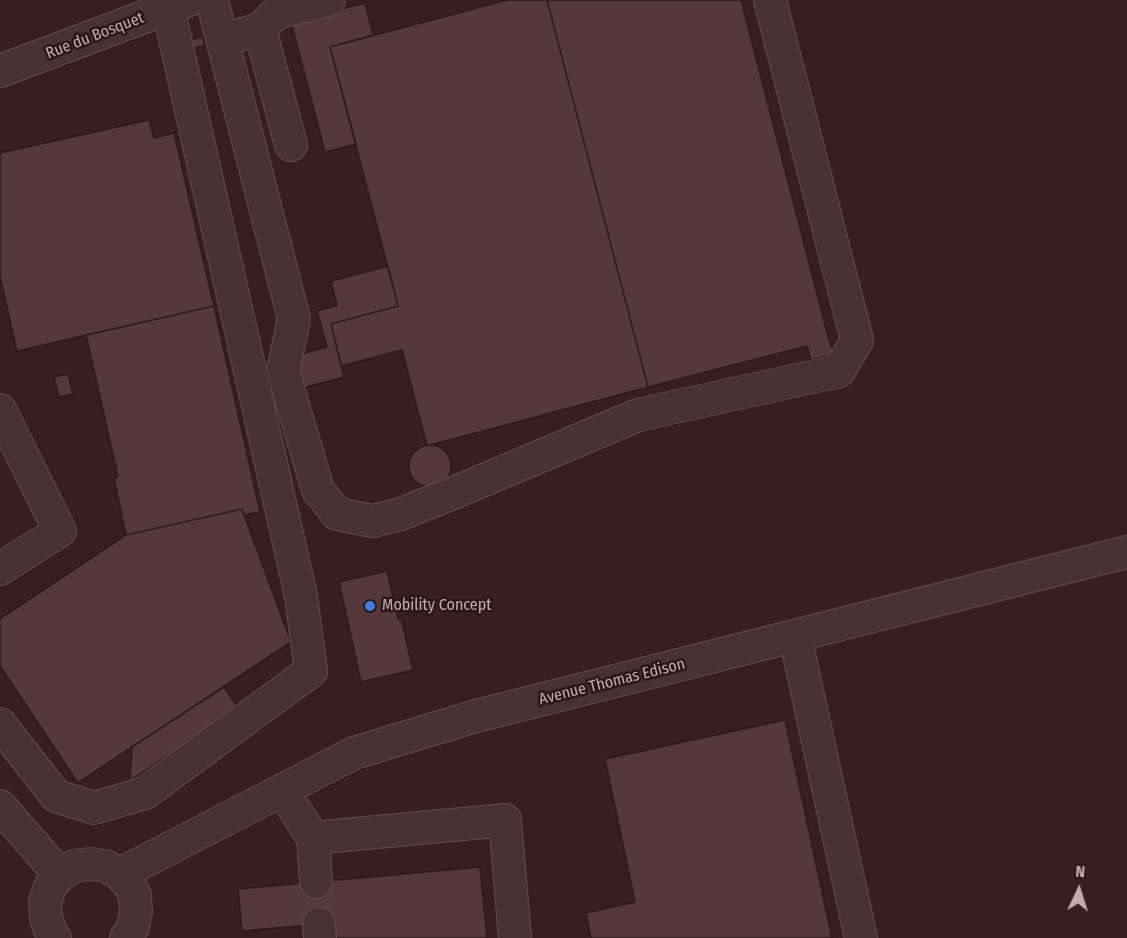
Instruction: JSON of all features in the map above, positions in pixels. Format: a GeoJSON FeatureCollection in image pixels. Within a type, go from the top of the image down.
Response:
{"type":"FeatureCollection","features":[{"type":"Feature","properties":{"kind":"street"},"geometry":{"type":"LineString","coordinates":[[212,0],[294,319],[283,371],[318,490],[337,514],[373,521],[401,514],[458,491],[638,414],[839,371],[856,340],[770,0]]}},
{"type":"Feature","properties":{"kind":"street"},"geometry":{"type":"LineString","coordinates":[[221,40],[260,29],[276,13],[329,0]]}},
{"type":"Feature","properties":{"kind":"street"},"geometry":{"type":"LineString","coordinates":[[0,724],[56,796],[94,808],[145,793],[311,671],[300,596],[178,4]]}},
{"type":"Feature","properties":{"kind":"street","name":"Rue du Bosquet"},"geometry":{"type":"LineString","coordinates":[[0,71],[130,11],[178,4]]}},
{"type":"Feature","properties":{"kind":"street"},"geometry":{"type":"LineString","coordinates":[[260,29],[291,146]]}},
{"type":"Feature","properties":{"kind":"street"},"geometry":{"type":"LineString","coordinates":[[0,410],[60,531],[0,569]]}},
{"type":"Feature","properties":{"kind":"street","name":"Avenue Thomas Edison"},"geometry":{"type":"LineString","coordinates":[[120,874],[354,753],[476,716],[1127,552]]}},
{"type":"Feature","properties":{"kind":"street"},"geometry":{"type":"LineString","coordinates":[[795,636],[861,938]]}},
{"type":"Feature","properties":{"kind":"street"},"geometry":{"type":"LineString","coordinates":[[282,790],[314,838],[316,882]]}},
{"type":"Feature","properties":{"kind":"street"},"geometry":{"type":"LineString","coordinates":[[0,806],[60,875]]}},
{"type":"Feature","properties":{"kind":"street"},"geometry":{"type":"LineString","coordinates":[[314,838],[505,820],[515,938]]}},
{"type":"Feature","properties":{"kind":"street"},"geometry":{"type":"LineString","coordinates":[[46,935],[45,902],[50,887],[60,875],[74,867],[90,864],[106,866],[120,874],[135,896],[136,911],[133,927],[126,938]]}},
{"type":"Feature","properties":{"kind":"building"},"geometry":{"type":"Polygon","coordinates":[[[507,0],[547,0],[648,387],[427,446],[402,350],[341,366],[331,324],[398,306],[330,47],[507,0]]]}},
{"type":"Feature","properties":{"kind":"building"},"geometry":{"type":"Polygon","coordinates":[[[547,0],[741,0],[829,340],[835,354],[811,360],[807,346],[648,387],[547,0]]]}},
{"type":"Feature","properties":{"kind":"building"},"geometry":{"type":"Polygon","coordinates":[[[365,3],[373,35],[330,47],[356,144],[325,152],[291,22],[365,3]]]}},
{"type":"Feature","properties":{"kind":"building"},"geometry":{"type":"Polygon","coordinates":[[[202,36],[205,45],[193,49],[190,41],[202,36]]]}},
{"type":"Feature","properties":{"kind":"building"},"geometry":{"type":"Polygon","coordinates":[[[149,120],[154,138],[174,133],[214,306],[17,351],[0,277],[0,153],[149,120]]]}},
{"type":"Feature","properties":{"kind":"building"},"geometry":{"type":"Polygon","coordinates":[[[388,266],[398,306],[331,324],[344,377],[302,388],[294,356],[327,347],[317,311],[337,305],[331,281],[388,266]]]}},
{"type":"Feature","properties":{"kind":"building"},"geometry":{"type":"Polygon","coordinates":[[[214,306],[260,512],[244,515],[242,509],[126,535],[114,478],[118,477],[86,335],[214,306]]]}},
{"type":"Feature","properties":{"kind":"building"},"geometry":{"type":"Polygon","coordinates":[[[68,374],[73,394],[59,397],[54,377],[68,374]]]}},
{"type":"Feature","properties":{"kind":"building"},"geometry":{"type":"Polygon","coordinates":[[[430,445],[445,451],[451,466],[445,481],[430,487],[415,481],[409,466],[415,451],[430,445]]]}},
{"type":"Feature","properties":{"kind":"building"},"geometry":{"type":"Polygon","coordinates":[[[242,509],[291,642],[78,783],[0,666],[0,619],[126,535],[242,509]]]}},
{"type":"Feature","properties":{"kind":"building"},"geometry":{"type":"Polygon","coordinates":[[[387,571],[413,670],[361,682],[339,582],[387,571]]]}},
{"type":"Feature","properties":{"kind":"building"},"geometry":{"type":"Polygon","coordinates":[[[224,687],[239,709],[130,781],[132,747],[224,687]]]}},
{"type":"Feature","properties":{"kind":"building"},"geometry":{"type":"Polygon","coordinates":[[[785,720],[832,938],[591,938],[586,913],[635,902],[605,759],[785,720]]]}},
{"type":"Feature","properties":{"kind":"building"},"geometry":{"type":"Polygon","coordinates":[[[480,867],[487,938],[335,938],[333,923],[242,931],[238,889],[480,867]]]}},
{"type":"Feature","properties":{"kind":"tunnel"},"geometry":{"type":"LineString","coordinates":[[316,882],[319,924]]}},
{"type":"Feature","properties":{"kind":"place","name":"Mobility Concept"},"geometry":{"type":"Point","coordinates":[370,606]}}]}
